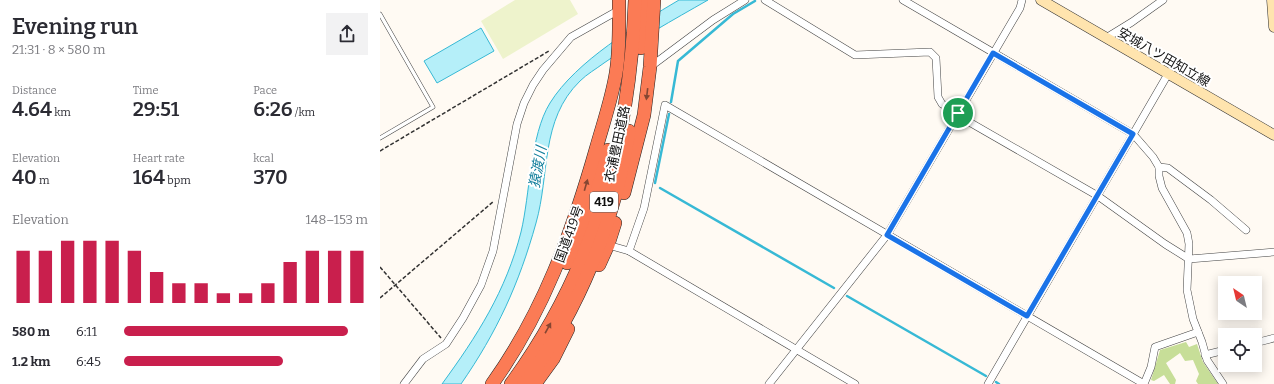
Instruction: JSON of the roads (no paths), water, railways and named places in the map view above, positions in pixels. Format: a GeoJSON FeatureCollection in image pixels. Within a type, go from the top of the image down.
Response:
{"type":"FeatureCollection","features":[{"type":"Feature","properties":{"kind":"highway","name":"衣浦豊田道路"},"geometry":{"type":"LineString","coordinates":[[511,384],[545,334],[572,284],[604,203],[627,97],[633,48],[634,0]]}},
{"type":"Feature","properties":{"kind":"highway","name":"衣浦豊田道路"},"geometry":{"type":"LineString","coordinates":[[524,384],[536,368],[578,296],[609,216],[626,153],[638,76],[644,0]]}},
{"type":"Feature","properties":{"kind":"highway","name":"419"},"geometry":{"type":"LineString","coordinates":[[534,384],[553,359],[608,245],[632,166],[644,115],[650,61],[654,0]]}},
{"type":"Feature","properties":{"kind":"highway","name":"衣浦豊田道路"},"geometry":{"type":"LineString","coordinates":[[502,384],[529,341],[583,231],[597,190],[616,115],[624,60],[622,8]]}},
{"type":"Feature","properties":{"kind":"highway","name":"国道419号"},"geometry":{"type":"LineString","coordinates":[[492,384],[513,355],[564,252],[582,198],[616,73],[622,8]]}},
{"type":"Feature","properties":{"kind":"main road","name":"安城八ツ田知立線"},"geometry":{"type":"LineString","coordinates":[[1041,0],[1274,135]]}},
{"type":"Feature","properties":{"kind":"main road"},"geometry":{"type":"LineString","coordinates":[[1272,0],[1274,27]]}},
{"type":"Feature","properties":{"kind":"street"},"geometry":{"type":"LineString","coordinates":[[650,61],[745,0]]}},
{"type":"Feature","properties":{"kind":"street"},"geometry":{"type":"LineString","coordinates":[[765,0],[855,55],[930,52],[936,58],[938,97],[942,104],[1098,196],[1165,244],[1189,259],[1274,252]]}},
{"type":"Feature","properties":{"kind":"street"},"geometry":{"type":"LineString","coordinates":[[903,0],[1133,134],[1153,157],[1159,167],[1159,176],[1162,188],[1187,233],[1189,244],[1187,290],[1193,319],[1205,355],[1223,384]]}},
{"type":"Feature","properties":{"kind":"street"},"geometry":{"type":"LineString","coordinates":[[769,384],[887,235],[1020,8],[1022,0]]}},
{"type":"Feature","properties":{"kind":"street"},"geometry":{"type":"LineString","coordinates":[[1106,38],[1163,0]]}},
{"type":"Feature","properties":{"kind":"street"},"geometry":{"type":"LineString","coordinates":[[404,384],[424,359],[446,344],[463,318],[481,285],[493,251],[517,124],[524,103],[534,85],[543,70],[571,37],[622,8]]}},
{"type":"Feature","properties":{"kind":"street"},"geometry":{"type":"LineString","coordinates":[[988,384],[1168,74]]}},
{"type":"Feature","properties":{"kind":"street"},"geometry":{"type":"LineString","coordinates":[[629,251],[644,208],[665,105],[1144,384],[1151,367],[1155,347],[1198,332]]}},
{"type":"Feature","properties":{"kind":"street"},"geometry":{"type":"LineString","coordinates":[[1159,167],[1168,168],[1211,200],[1246,230]]}},
{"type":"Feature","properties":{"kind":"street"},"geometry":{"type":"LineString","coordinates":[[608,245],[629,251],[855,384]]}},
{"type":"Feature","properties":{"kind":"street"},"geometry":{"type":"LineString","coordinates":[[1262,341],[1274,338]]}},
{"type":"Feature","properties":{"kind":"street"},"geometry":{"type":"LineString","coordinates":[[1205,355],[1218,352]]}},
{"type":"Feature","properties":{"kind":"lane"},"geometry":{"type":"LineString","coordinates":[[380,14],[433,107],[380,138]]}},
{"type":"Feature","properties":{"kind":"water","name":"猿渡川"},"geometry":{"type":"Polygon","coordinates":[[[679,0],[708,0],[642,38],[604,63],[583,78],[567,96],[558,113],[552,130],[536,223],[522,267],[506,307],[486,345],[461,384],[442,384],[467,348],[489,312],[499,293],[515,254],[524,217],[534,148],[543,116],[550,103],[575,73],[608,45],[679,0]]]}},
{"type":"Feature","properties":{"kind":"water"},"geometry":{"type":"Polygon","coordinates":[[[481,28],[494,51],[437,83],[424,61],[481,28]]]}},
{"type":"Feature","properties":{"kind":"waterway"},"geometry":{"type":"LineString","coordinates":[[671,102],[678,61],[733,14],[755,1]]}},
{"type":"Feature","properties":{"kind":"waterway"},"geometry":{"type":"LineString","coordinates":[[655,183],[669,114]]}},
{"type":"Feature","properties":{"kind":"waterway"},"geometry":{"type":"LineString","coordinates":[[660,188],[834,288]]}},
{"type":"Feature","properties":{"kind":"waterway"},"geometry":{"type":"LineString","coordinates":[[847,296],[986,376]]}}]}
